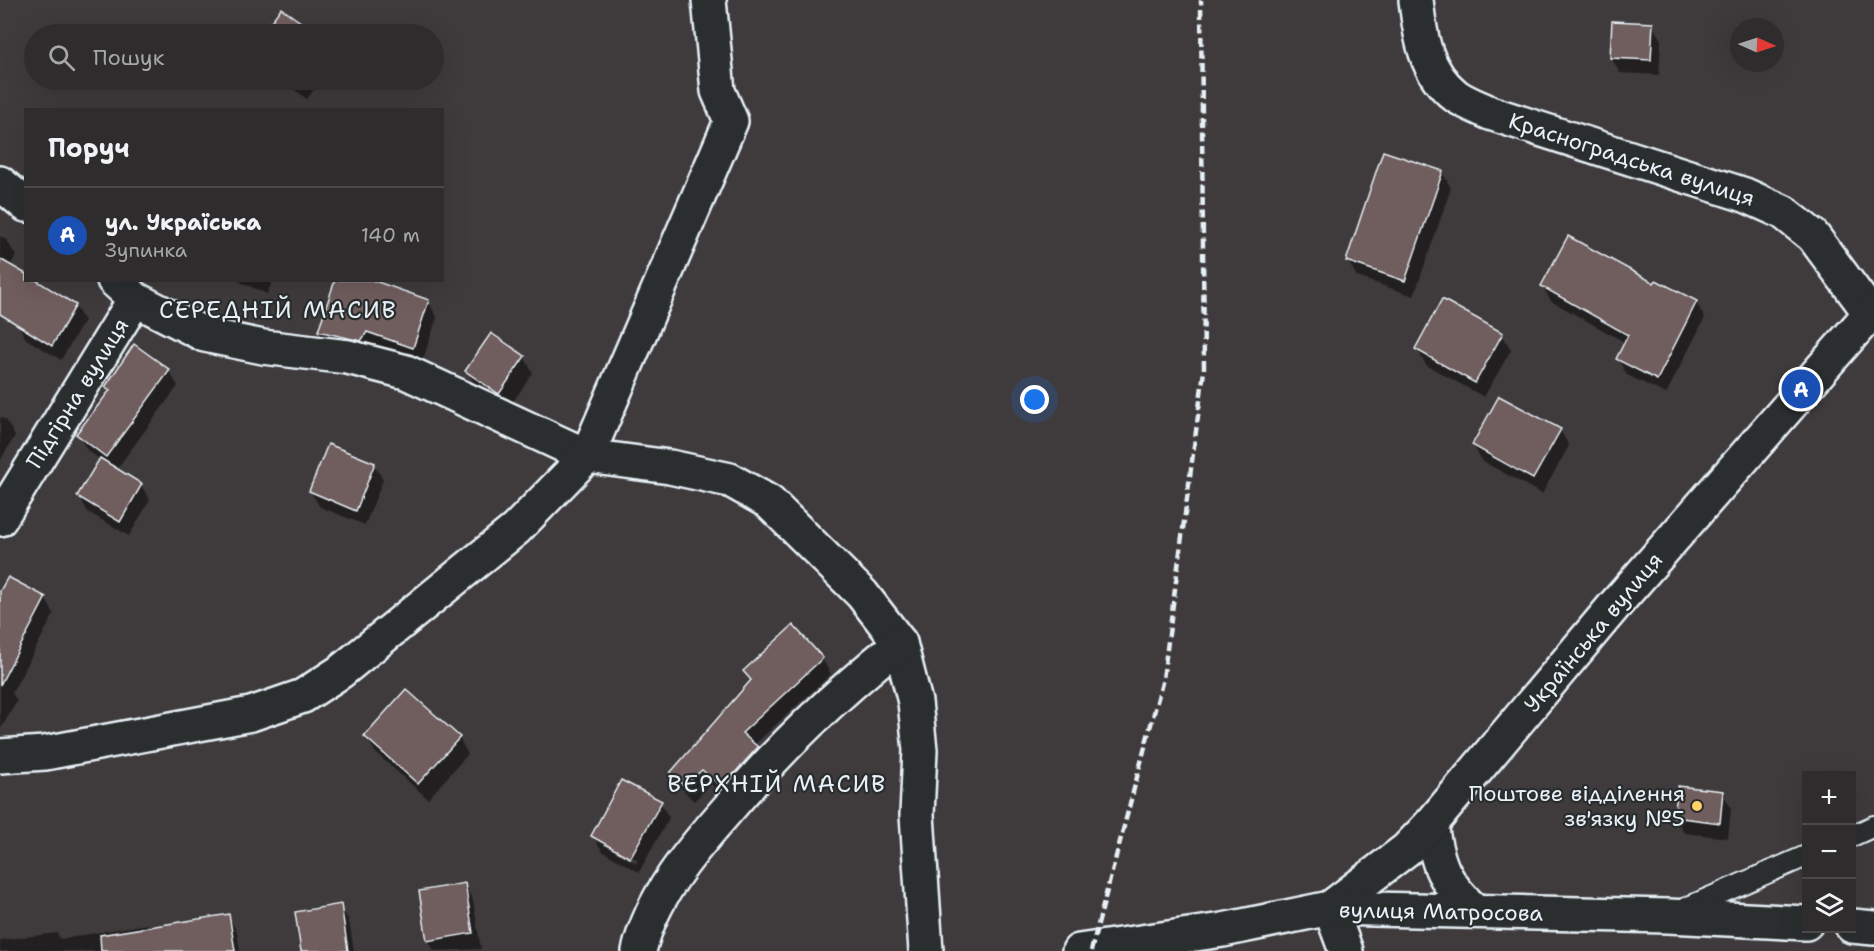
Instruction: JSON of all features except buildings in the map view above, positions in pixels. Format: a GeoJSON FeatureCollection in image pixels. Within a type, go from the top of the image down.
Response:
{"type":"FeatureCollection","features":[{"type":"Feature","properties":{"kind":"street"},"geometry":{"type":"LineString","coordinates":[[0,756],[45,753],[240,716],[303,696],[340,672],[516,529],[587,456],[731,121],[718,91],[709,0]]}},
{"type":"Feature","properties":{"kind":"street","name":"Красноградська вулиця"},"geometry":{"type":"LineString","coordinates":[[1416,0],[1420,40],[1431,68],[1456,96],[1490,113],[1745,195],[1783,212],[1813,236],[1872,311]]}},
{"type":"Feature","properties":{"kind":"street"},"geometry":{"type":"LineString","coordinates":[[0,183],[24,203]]}},
{"type":"Feature","properties":{"kind":"street"},"geometry":{"type":"LineString","coordinates":[[125,290],[205,336],[263,347],[348,357],[406,372],[587,456],[670,467],[730,480],[769,502],[862,594],[900,643],[915,702],[920,750],[917,815],[926,951]]}},
{"type":"Feature","properties":{"kind":"street","name":"Підгірна вулиця"},"geometry":{"type":"LineString","coordinates":[[0,519],[125,290]]}},
{"type":"Feature","properties":{"kind":"street","name":"Українська вулиця"},"geometry":{"type":"LineString","coordinates":[[1330,908],[1407,849],[1431,824],[1614,606],[1872,311]]}},
{"type":"Feature","properties":{"kind":"street"},"geometry":{"type":"LineString","coordinates":[[639,951],[656,901],[706,834],[768,761],[822,708],[900,643]]}},
{"type":"Feature","properties":{"kind":"street"},"geometry":{"type":"LineString","coordinates":[[1431,824],[1435,852],[1442,874],[1456,894],[1475,911]]}},
{"type":"Feature","properties":{"kind":"street"},"geometry":{"type":"LineString","coordinates":[[1330,908],[1346,951]]}},
{"type":"Feature","properties":{"kind":"street","name":"вулиця Матросова"},"geometry":{"type":"LineString","coordinates":[[1078,951],[1222,930],[1330,908],[1668,916],[1802,923]]}},
{"type":"Feature","properties":{"kind":"street"},"geometry":{"type":"LineString","coordinates":[[1856,926],[1874,928]]}},
{"type":"Feature","properties":{"kind":"lane"},"geometry":{"type":"LineString","coordinates":[[1856,834],[1874,826]]}},
{"type":"Feature","properties":{"kind":"lane"},"geometry":{"type":"LineString","coordinates":[[1668,916],[1802,858]]}},
{"type":"Feature","properties":{"kind":"railway"},"geometry":{"type":"LineString","coordinates":[[1091,951],[1163,679],[1204,371],[1201,0]]}},
{"type":"Feature","properties":{"kind":"place","name":"ул. Україська"},"geometry":{"type":"Point","coordinates":[1801,389]}},
{"type":"Feature","properties":{"kind":"place","name":"Поштове відділення зв'язку №5"},"geometry":{"type":"Point","coordinates":[1697,806]}},
{"type":"Feature","properties":{"kind":"district","name":"СЕРЕДНІЙ МАСИВ"},"geometry":{"type":"Point","coordinates":[278,310]}},
{"type":"Feature","properties":{"kind":"district","name":"ВЕРХНІЙ МАСИВ"},"geometry":{"type":"Point","coordinates":[777,784]}}]}
